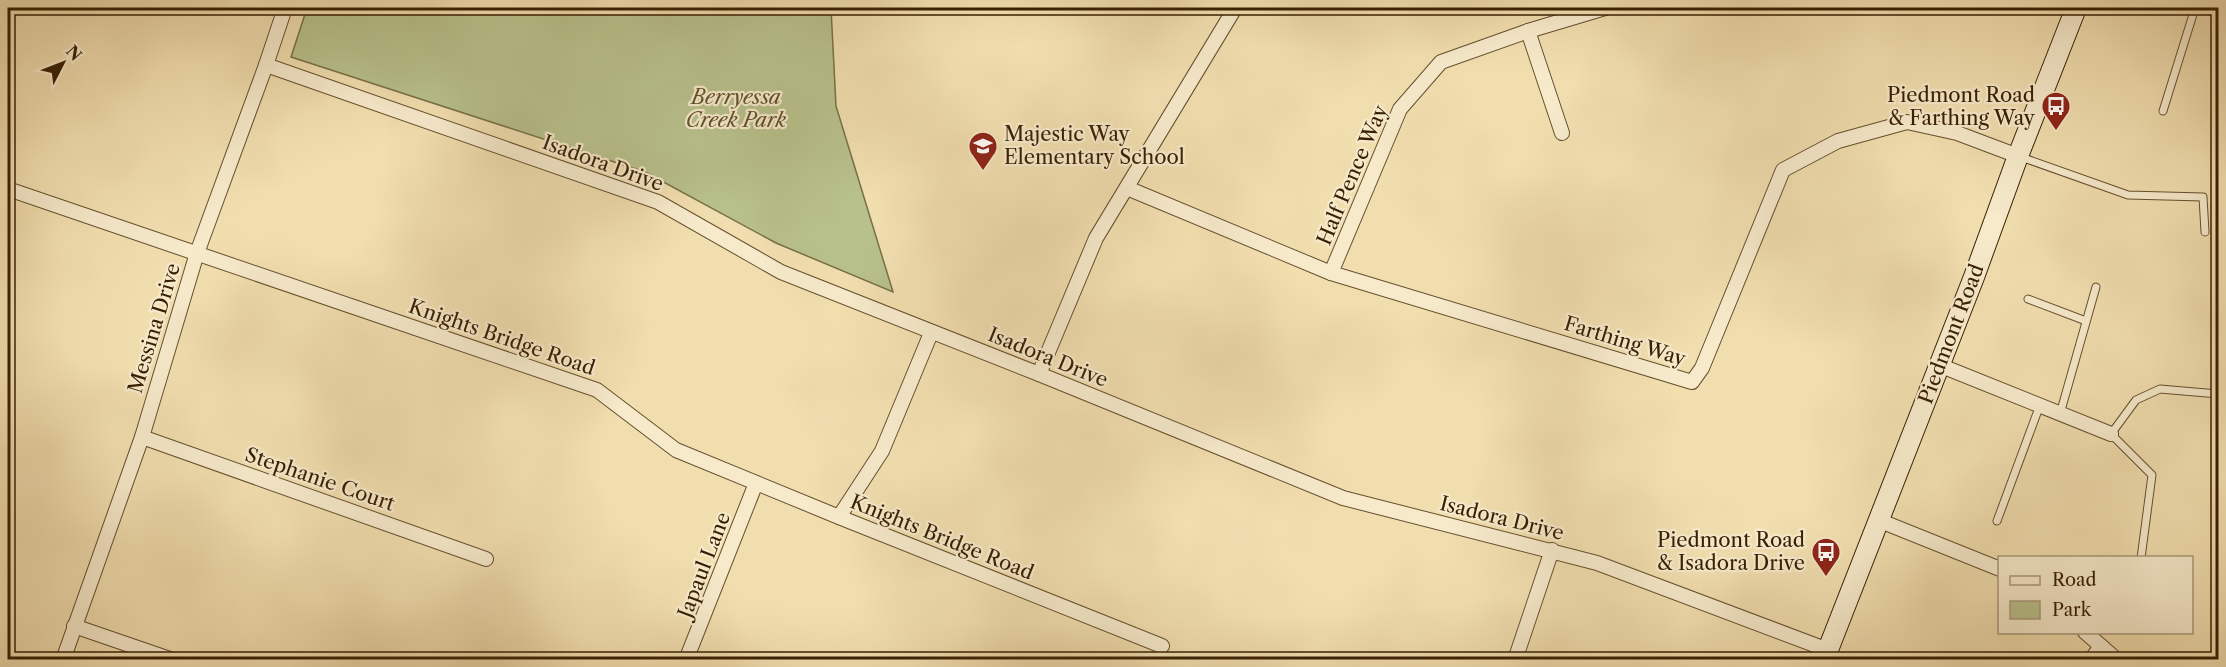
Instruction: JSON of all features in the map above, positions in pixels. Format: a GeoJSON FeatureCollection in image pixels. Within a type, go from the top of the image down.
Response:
{"type":"FeatureCollection","features":[{"type":"Feature","properties":{"kind":"main road","name":"Piedmont Road"},"geometry":{"type":"LineString","coordinates":[[1826,655],[1974,277],[2076,8]]}},
{"type":"Feature","properties":{"kind":"street","name":"Messina Drive"},"geometry":{"type":"LineString","coordinates":[[63,660],[142,437],[197,253],[285,8]]}},
{"type":"Feature","properties":{"kind":"street"},"geometry":{"type":"LineString","coordinates":[[1039,374],[1096,237],[1128,188],[1235,8]]}},
{"type":"Feature","properties":{"kind":"street","name":"Half Pence Way"},"geometry":{"type":"LineString","coordinates":[[1331,273],[1400,109],[1441,62],[1528,31],[1605,8]]}},
{"type":"Feature","properties":{"kind":"street"},"geometry":{"type":"LineString","coordinates":[[1528,31],[1562,133]]}},
{"type":"Feature","properties":{"kind":"street","name":"Isadora Drive"},"geometry":{"type":"LineString","coordinates":[[266,65],[658,202],[781,272],[1343,498],[1597,563],[1826,655]]}},
{"type":"Feature","properties":{"kind":"street","name":"Farthing Way"},"geometry":{"type":"LineString","coordinates":[[1128,188],[1331,273],[1692,382],[1702,368],[1783,170],[1839,141],[1907,122],[1957,133],[2018,156]]}},
{"type":"Feature","properties":{"kind":"street","name":"Knights Bridge Road"},"geometry":{"type":"LineString","coordinates":[[8,191],[597,390],[676,450],[1162,646]]}},
{"type":"Feature","properties":{"kind":"street"},"geometry":{"type":"LineString","coordinates":[[839,517],[882,451],[931,333]]}},
{"type":"Feature","properties":{"kind":"street"},"geometry":{"type":"LineString","coordinates":[[1939,365],[2111,434]]}},
{"type":"Feature","properties":{"kind":"street","name":"Stephanie Court"},"geometry":{"type":"LineString","coordinates":[[142,437],[486,559]]}},
{"type":"Feature","properties":{"kind":"street","name":"Japaul Lane"},"geometry":{"type":"LineString","coordinates":[[686,660],[756,483]]}},
{"type":"Feature","properties":{"kind":"street"},"geometry":{"type":"LineString","coordinates":[[1878,520],[1998,569]]}},
{"type":"Feature","properties":{"kind":"street"},"geometry":{"type":"LineString","coordinates":[[1515,660],[1552,550]]}},
{"type":"Feature","properties":{"kind":"street"},"geometry":{"type":"LineString","coordinates":[[74,626],[173,660]]}},
{"type":"Feature","properties":{"kind":"street"},"geometry":{"type":"LineString","coordinates":[[2086,634],[2118,660]]}},
{"type":"Feature","properties":{"kind":"street"},"geometry":{"type":"LineString","coordinates":[[2091,660],[2101,646]]}},
{"type":"Feature","properties":{"kind":"lane"},"geometry":{"type":"LineString","coordinates":[[2163,111],[2195,8]]}},
{"type":"Feature","properties":{"kind":"lane"},"geometry":{"type":"LineString","coordinates":[[2202,8],[2218,14]]}},
{"type":"Feature","properties":{"kind":"lane"},"geometry":{"type":"LineString","coordinates":[[2018,156],[2128,195],[2203,197],[2205,232]]}},
{"type":"Feature","properties":{"kind":"lane"},"geometry":{"type":"LineString","coordinates":[[2060,414],[2096,287]]}},
{"type":"Feature","properties":{"kind":"lane"},"geometry":{"type":"LineString","coordinates":[[2028,299],[2086,321]]}},
{"type":"Feature","properties":{"kind":"lane"},"geometry":{"type":"LineString","coordinates":[[2141,556],[2152,475],[2111,434],[2136,400],[2160,389],[2218,394]]}},
{"type":"Feature","properties":{"kind":"lane"},"geometry":{"type":"LineString","coordinates":[[1997,521],[2040,405]]}},
{"type":"Feature","properties":{"kind":"green space","name":"Berryessa Creek Park"},"geometry":{"type":"Polygon","coordinates":[[[307,8],[831,8],[836,106],[893,292],[776,243],[645,172],[291,57],[307,8]]]}},
{"type":"Feature","properties":{"kind":"place","name":"Piedmont Road & Farthing Way"},"geometry":{"type":"Point","coordinates":[2056,132]}},
{"type":"Feature","properties":{"kind":"place","name":"Majestic Way Elementary School"},"geometry":{"type":"Point","coordinates":[983,172]}},
{"type":"Feature","properties":{"kind":"place","name":"Piedmont Road & Isadora Drive"},"geometry":{"type":"Point","coordinates":[1826,578]}}]}
